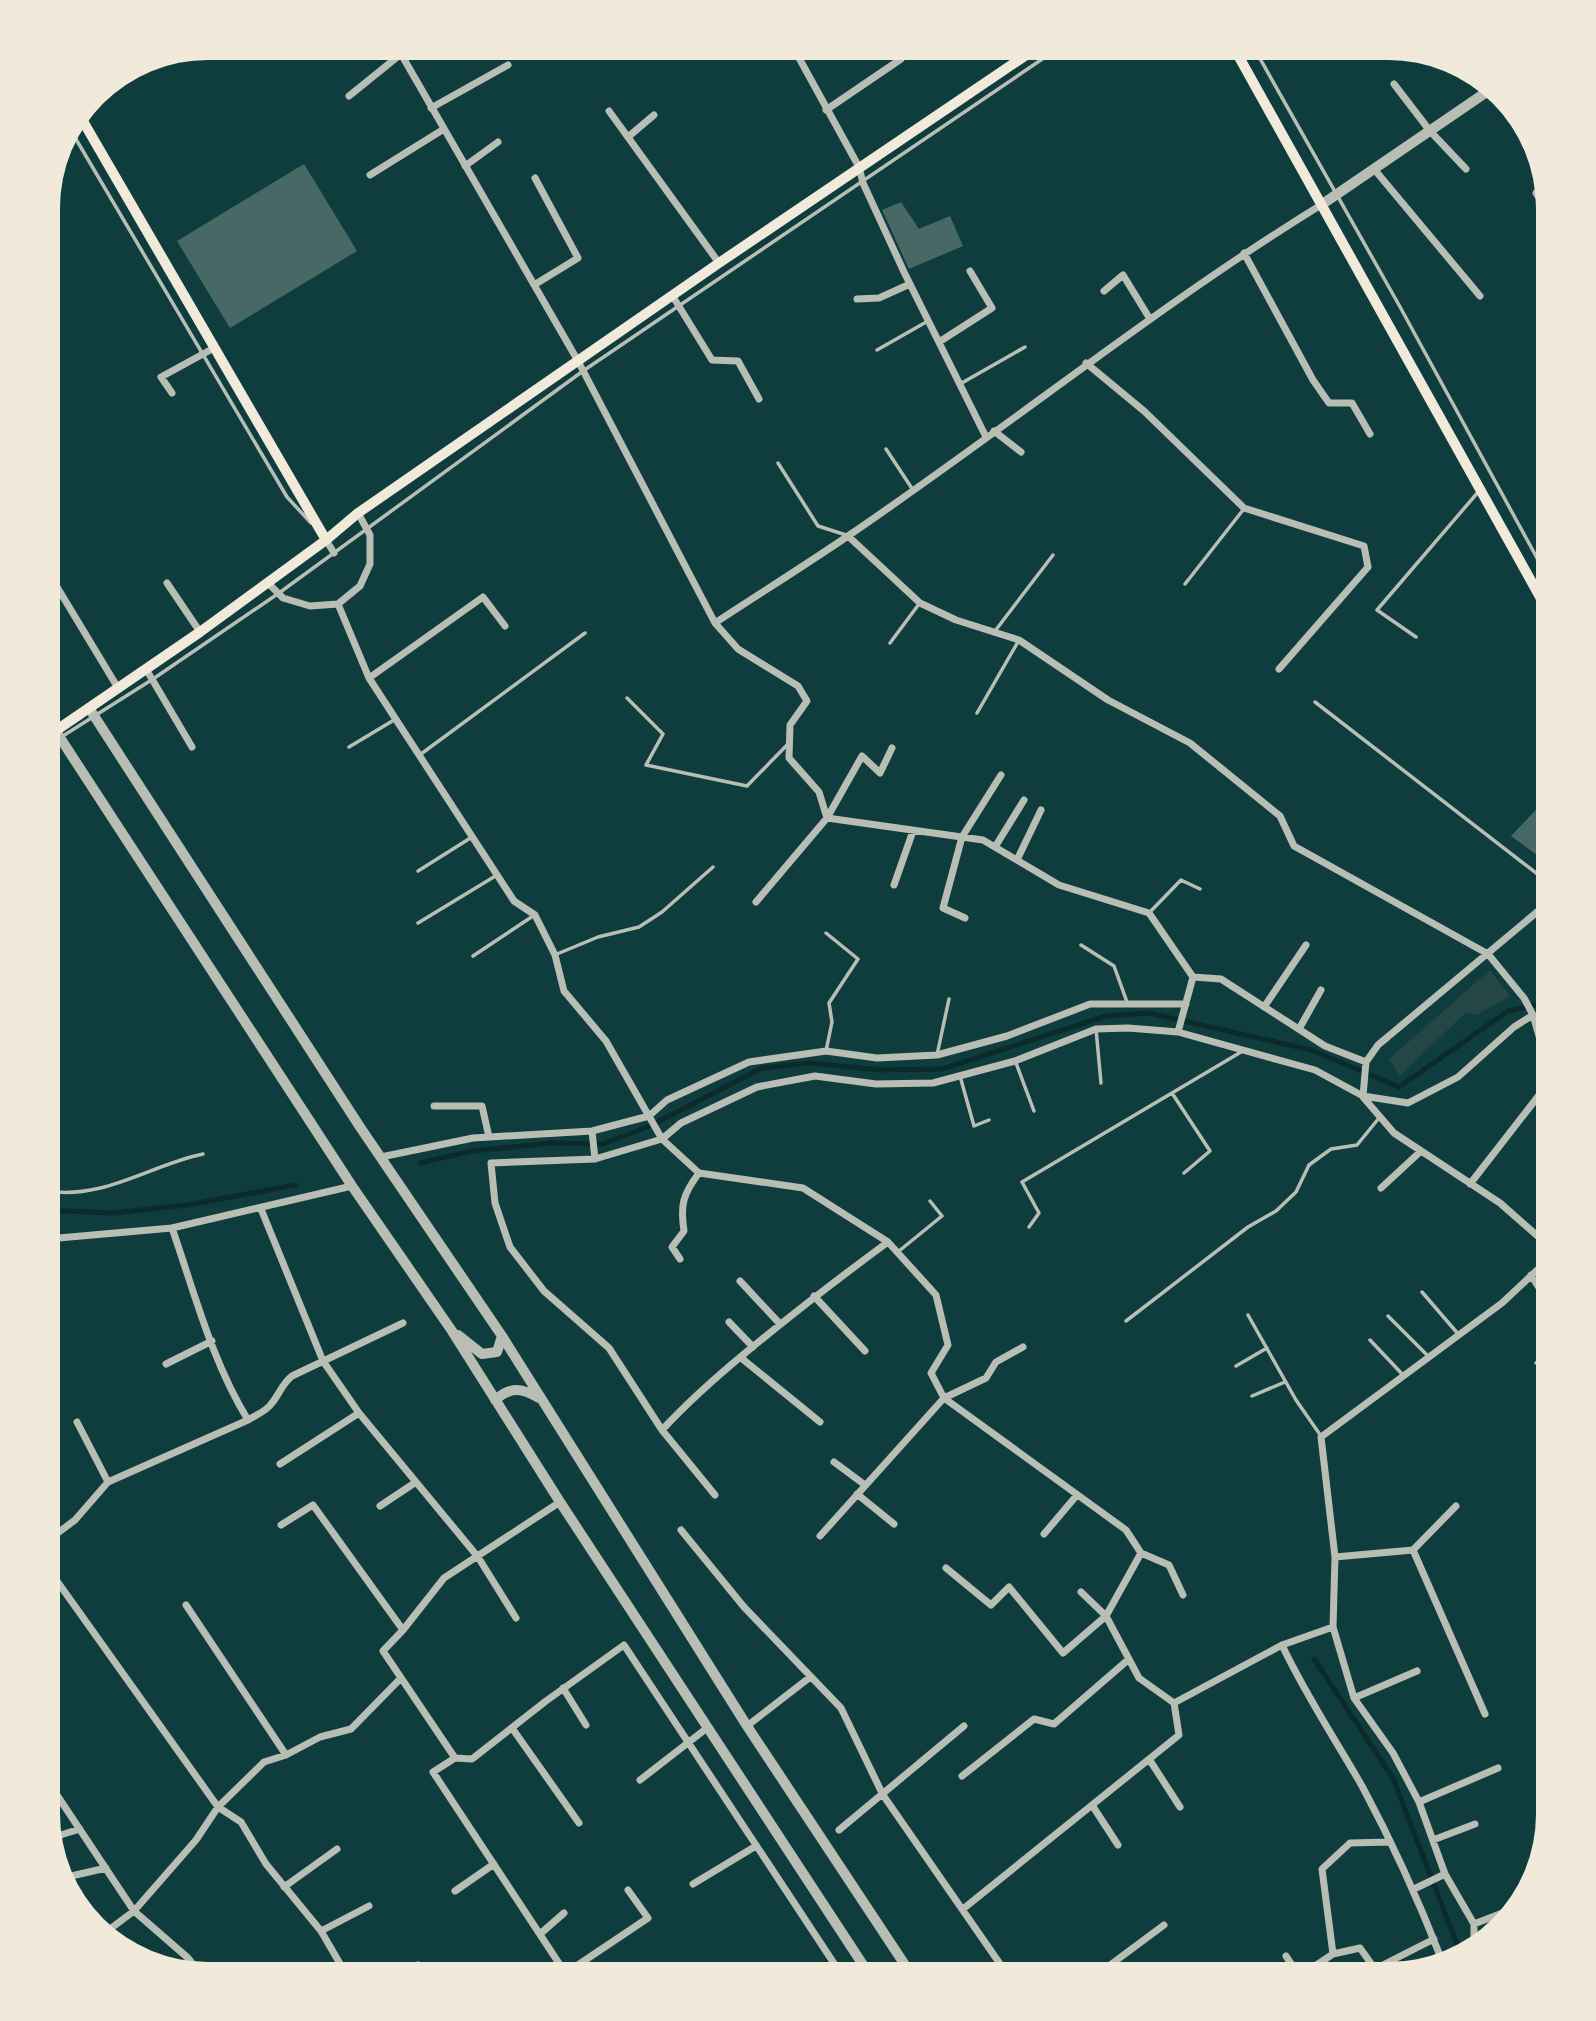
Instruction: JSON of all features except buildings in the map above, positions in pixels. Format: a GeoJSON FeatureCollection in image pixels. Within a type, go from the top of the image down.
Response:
{"type":"FeatureCollection","features":[{"type":"Feature","properties":{"kind":"main road"},"geometry":{"type":"LineString","coordinates":[[60,730],[91,712],[118,688],[268,583],[358,513],[580,366],[672,295],[1019,60]]}},
{"type":"Feature","properties":{"kind":"main road"},"geometry":{"type":"LineString","coordinates":[[1241,60],[1536,590]]}},
{"type":"Feature","properties":{"kind":"main road"},"geometry":{"type":"LineString","coordinates":[[85,125],[209,351],[326,540]]}},
{"type":"Feature","properties":{"kind":"street"},"geometry":{"type":"LineString","coordinates":[[349,96],[389,60]]}},
{"type":"Feature","properties":{"kind":"street"},"geometry":{"type":"LineString","coordinates":[[404,60],[580,366],[715,622],[738,649],[798,686],[807,701],[790,725],[789,758],[819,792],[827,818]]}},
{"type":"Feature","properties":{"kind":"street"},"geometry":{"type":"LineString","coordinates":[[800,60],[859,167],[863,184],[910,284],[986,437]]}},
{"type":"Feature","properties":{"kind":"street"},"geometry":{"type":"LineString","coordinates":[[826,110],[901,60]]}},
{"type":"Feature","properties":{"kind":"street"},"geometry":{"type":"LineString","coordinates":[[431,108],[508,65]]}},
{"type":"Feature","properties":{"kind":"street"},"geometry":{"type":"LineString","coordinates":[[1394,84],[1430,131],[1466,169]]}},
{"type":"Feature","properties":{"kind":"street"},"geometry":{"type":"LineString","coordinates":[[715,622],[848,536],[1150,318],[1244,253],[1337,195],[1483,94]]}},
{"type":"Feature","properties":{"kind":"street"},"geometry":{"type":"LineString","coordinates":[[609,111],[719,263]]}},
{"type":"Feature","properties":{"kind":"street"},"geometry":{"type":"LineString","coordinates":[[628,137],[654,115]]}},
{"type":"Feature","properties":{"kind":"street"},"geometry":{"type":"LineString","coordinates":[[370,175],[444,129]]}},
{"type":"Feature","properties":{"kind":"street"},"geometry":{"type":"LineString","coordinates":[[465,166],[498,142]]}},
{"type":"Feature","properties":{"kind":"street"},"geometry":{"type":"LineString","coordinates":[[1374,169],[1480,296]]}},
{"type":"Feature","properties":{"kind":"street"},"geometry":{"type":"LineString","coordinates":[[534,285],[578,258],[535,178]]}},
{"type":"Feature","properties":{"kind":"street"},"geometry":{"type":"LineString","coordinates":[[1244,253],[1312,380],[1329,403],[1352,403],[1370,434]]}},
{"type":"Feature","properties":{"kind":"street"},"geometry":{"type":"LineString","coordinates":[[939,342],[992,308],[970,271]]}},
{"type":"Feature","properties":{"kind":"street"},"geometry":{"type":"LineString","coordinates":[[1104,291],[1123,275],[1150,318]]}},
{"type":"Feature","properties":{"kind":"street"},"geometry":{"type":"LineString","coordinates":[[857,299],[878,298],[910,284]]}},
{"type":"Feature","properties":{"kind":"street"},"geometry":{"type":"LineString","coordinates":[[672,295],[712,360],[738,361],[759,399]]}},
{"type":"Feature","properties":{"kind":"street"},"geometry":{"type":"LineString","coordinates":[[172,393],[161,377],[209,351]]}},
{"type":"Feature","properties":{"kind":"street"},"geometry":{"type":"LineString","coordinates":[[1086,363],[1144,411],[1244,508],[1364,546],[1368,567],[1279,669]]}},
{"type":"Feature","properties":{"kind":"street"},"geometry":{"type":"LineString","coordinates":[[994,431],[1021,452]]}},
{"type":"Feature","properties":{"kind":"street"},"geometry":{"type":"LineString","coordinates":[[268,583],[283,598],[310,606],[338,604],[360,586],[370,565],[370,535],[358,513]]}},
{"type":"Feature","properties":{"kind":"street"},"geometry":{"type":"LineString","coordinates":[[848,536],[920,603],[956,620],[1019,640],[1108,700],[1190,743],[1280,816],[1294,846],[1488,954],[1524,998],[1536,1026]]}},
{"type":"Feature","properties":{"kind":"street"},"geometry":{"type":"LineString","coordinates":[[326,540],[334,553]]}},
{"type":"Feature","properties":{"kind":"street"},"geometry":{"type":"LineString","coordinates":[[167,583],[200,632]]}},
{"type":"Feature","properties":{"kind":"street"},"geometry":{"type":"LineString","coordinates":[[60,592],[118,688]]}},
{"type":"Feature","properties":{"kind":"street"},"geometry":{"type":"LineString","coordinates":[[369,678],[483,597],[505,626]]}},
{"type":"Feature","properties":{"kind":"street"},"geometry":{"type":"LineString","coordinates":[[338,604],[369,678],[514,901],[535,915],[555,955],[564,991],[606,1041],[662,1139],[699,1173],[803,1188],[888,1242],[936,1295],[948,1345],[931,1373],[944,1398],[1126,1530],[1141,1553],[1169,1565],[1183,1595]]}},
{"type":"Feature","properties":{"kind":"street"},"geometry":{"type":"LineString","coordinates":[[146,669],[192,747]]}},
{"type":"Feature","properties":{"kind":"street"},"geometry":{"type":"LineString","coordinates":[[91,712],[381,1157],[502,1336],[747,1726],[903,1962]]}},
{"type":"Feature","properties":{"kind":"street"},"geometry":{"type":"LineString","coordinates":[[60,743],[352,1186],[452,1331],[560,1502],[861,1962]]}},
{"type":"Feature","properties":{"kind":"street"},"geometry":{"type":"LineString","coordinates":[[757,902],[827,818],[862,756],[880,773],[892,748]]}},
{"type":"Feature","properties":{"kind":"street"},"geometry":{"type":"LineString","coordinates":[[965,918],[943,908],[962,837],[1000,775]]}},
{"type":"Feature","properties":{"kind":"street"},"geometry":{"type":"LineString","coordinates":[[995,847],[1024,800]]}},
{"type":"Feature","properties":{"kind":"street"},"geometry":{"type":"LineString","coordinates":[[1017,860],[1041,810]]}},
{"type":"Feature","properties":{"kind":"street"},"geometry":{"type":"LineString","coordinates":[[827,818],[983,840],[1059,885],[1149,913],[1194,977]]}},
{"type":"Feature","properties":{"kind":"street"},"geometry":{"type":"LineString","coordinates":[[894,885],[913,831]]}},
{"type":"Feature","properties":{"kind":"street"},"geometry":{"type":"LineString","coordinates":[[1536,913],[1378,1045],[1366,1062],[1363,1096],[1394,1133],[1500,1203],[1536,1235]]}},
{"type":"Feature","properties":{"kind":"street"},"geometry":{"type":"LineString","coordinates":[[1265,1007],[1306,945]]}},
{"type":"Feature","properties":{"kind":"street"},"geometry":{"type":"LineString","coordinates":[[1194,977],[1221,979],[1325,1046],[1366,1062]]}},
{"type":"Feature","properties":{"kind":"street"},"geometry":{"type":"LineString","coordinates":[[1178,1032],[1194,977]]}},
{"type":"Feature","properties":{"kind":"street"},"geometry":{"type":"LineString","coordinates":[[1300,1029],[1321,990]]}},
{"type":"Feature","properties":{"kind":"street"},"geometry":{"type":"LineString","coordinates":[[381,1157],[473,1138],[592,1132],[649,1115],[667,1101],[749,1062],[826,1051],[877,1058],[937,1055],[1007,1036],[1090,1004],[1186,1004]]}},
{"type":"Feature","properties":{"kind":"street"},"geometry":{"type":"LineString","coordinates":[[715,1495],[662,1430],[609,1348],[544,1291],[510,1247],[495,1203],[491,1163],[596,1159],[662,1139],[681,1123],[757,1087],[815,1076],[876,1084],[933,1083],[1015,1061],[1096,1029],[1128,1028],[1178,1032],[1315,1070],[1363,1096],[1408,1103],[1458,1077],[1514,1027],[1533,1016]]}},
{"type":"Feature","properties":{"kind":"street"},"geometry":{"type":"LineString","coordinates":[[1470,1184],[1536,1103]]}},
{"type":"Feature","properties":{"kind":"street"},"geometry":{"type":"LineString","coordinates":[[434,1106],[482,1106],[489,1137]]}},
{"type":"Feature","properties":{"kind":"street"},"geometry":{"type":"LineString","coordinates":[[592,1132],[596,1159]]}},
{"type":"Feature","properties":{"kind":"street"},"geometry":{"type":"LineString","coordinates":[[1381,1188],[1421,1151]]}},
{"type":"Feature","properties":{"kind":"street"},"geometry":{"type":"LineString","coordinates":[[680,1259],[672,1247],[684,1231],[681,1215],[685,1191],[699,1173]]}},
{"type":"Feature","properties":{"kind":"street"},"geometry":{"type":"LineString","coordinates":[[60,1238],[172,1227],[261,1209],[352,1186]]}},
{"type":"Feature","properties":{"kind":"street"},"geometry":{"type":"LineString","coordinates":[[261,1209],[323,1361],[359,1413],[478,1557],[516,1618]]}},
{"type":"Feature","properties":{"kind":"street"},"geometry":{"type":"LineString","coordinates":[[172,1227],[212,1341],[248,1420]]}},
{"type":"Feature","properties":{"kind":"street"},"geometry":{"type":"LineString","coordinates":[[662,1430],[689,1400],[753,1346],[814,1296],[888,1242]]}},
{"type":"Feature","properties":{"kind":"street"},"geometry":{"type":"LineString","coordinates":[[1474,1935],[1474,1924],[1442,1875],[1419,1802],[1393,1753],[1354,1698],[1333,1627],[1335,1557],[1321,1437],[1502,1303],[1536,1271]]}},
{"type":"Feature","properties":{"kind":"street"},"geometry":{"type":"LineString","coordinates":[[1531,1275],[1536,1283]]}},
{"type":"Feature","properties":{"kind":"street"},"geometry":{"type":"LineString","coordinates":[[740,1282],[780,1324]]}},
{"type":"Feature","properties":{"kind":"street"},"geometry":{"type":"LineString","coordinates":[[814,1296],[865,1351]]}},
{"type":"Feature","properties":{"kind":"street"},"geometry":{"type":"LineString","coordinates":[[729,1322],[753,1346]]}},
{"type":"Feature","properties":{"kind":"street"},"geometry":{"type":"LineString","coordinates":[[60,1531],[75,1520],[108,1482],[248,1420],[273,1403],[284,1382],[292,1376],[403,1323]]}},
{"type":"Feature","properties":{"kind":"street"},"geometry":{"type":"LineString","coordinates":[[452,1331],[482,1354],[497,1352],[502,1336]]}},
{"type":"Feature","properties":{"kind":"street"},"geometry":{"type":"LineString","coordinates":[[166,1364],[212,1341]]}},
{"type":"Feature","properties":{"kind":"street"},"geometry":{"type":"LineString","coordinates":[[820,1536],[944,1398],[986,1378],[996,1363],[1023,1347]]}},
{"type":"Feature","properties":{"kind":"street"},"geometry":{"type":"LineString","coordinates":[[740,1357],[820,1422]]}},
{"type":"Feature","properties":{"kind":"street"},"geometry":{"type":"LineString","coordinates":[[495,1400],[507,1390],[523,1389],[540,1398]]}},
{"type":"Feature","properties":{"kind":"street"},"geometry":{"type":"LineString","coordinates":[[280,1464],[359,1413]]}},
{"type":"Feature","properties":{"kind":"street"},"geometry":{"type":"LineString","coordinates":[[77,1422],[108,1482]]}},
{"type":"Feature","properties":{"kind":"street"},"geometry":{"type":"LineString","coordinates":[[834,1462],[865,1485]]}},
{"type":"Feature","properties":{"kind":"street"},"geometry":{"type":"LineString","coordinates":[[380,1506],[416,1482]]}},
{"type":"Feature","properties":{"kind":"street"},"geometry":{"type":"LineString","coordinates":[[857,1494],[894,1524]]}},
{"type":"Feature","properties":{"kind":"street"},"geometry":{"type":"LineString","coordinates":[[1044,1534],[1077,1494]]}},
{"type":"Feature","properties":{"kind":"street"},"geometry":{"type":"LineString","coordinates":[[456,1758],[383,1651],[444,1578],[560,1502]]}},
{"type":"Feature","properties":{"kind":"street"},"geometry":{"type":"LineString","coordinates":[[281,1525],[313,1505],[403,1630]]}},
{"type":"Feature","properties":{"kind":"street"},"geometry":{"type":"LineString","coordinates":[[1335,1557],[1413,1550],[1456,1506]]}},
{"type":"Feature","properties":{"kind":"street"},"geometry":{"type":"LineString","coordinates":[[681,1530],[736,1598],[809,1678],[841,1708],[883,1795],[999,1962]]}},
{"type":"Feature","properties":{"kind":"street"},"geometry":{"type":"LineString","coordinates":[[1413,1550],[1485,1714]]}},
{"type":"Feature","properties":{"kind":"street"},"geometry":{"type":"LineString","coordinates":[[946,1568],[991,1605],[1009,1587],[1063,1653],[1106,1616],[1141,1553]]}},
{"type":"Feature","properties":{"kind":"street"},"geometry":{"type":"LineString","coordinates":[[60,1585],[218,1807],[241,1822],[266,1864],[321,1931],[339,1962]]}},
{"type":"Feature","properties":{"kind":"street"},"geometry":{"type":"LineString","coordinates":[[963,1909],[1179,1735],[1174,1703],[1139,1678],[1106,1616],[1082,1592]]}},
{"type":"Feature","properties":{"kind":"street"},"geometry":{"type":"LineString","coordinates":[[186,1605],[286,1755]]}},
{"type":"Feature","properties":{"kind":"street"},"geometry":{"type":"LineString","coordinates":[[1174,1703],[1282,1645],[1333,1627]]}},
{"type":"Feature","properties":{"kind":"street"},"geometry":{"type":"LineString","coordinates":[[559,1962],[433,1772],[456,1758],[472,1759],[563,1688],[624,1645],[833,1962]]}},
{"type":"Feature","properties":{"kind":"street"},"geometry":{"type":"LineString","coordinates":[[1282,1645],[1363,1788],[1414,1889],[1439,1953]]}},
{"type":"Feature","properties":{"kind":"street"},"geometry":{"type":"LineString","coordinates":[[962,1776],[1034,1719],[1054,1724],[1129,1659]]}},
{"type":"Feature","properties":{"kind":"street"},"geometry":{"type":"LineString","coordinates":[[1354,1698],[1417,1671]]}},
{"type":"Feature","properties":{"kind":"street"},"geometry":{"type":"LineString","coordinates":[[113,1927],[134,1911],[196,1840],[218,1807],[264,1762],[286,1755],[320,1737],[351,1729],[401,1678]]}},
{"type":"Feature","properties":{"kind":"street"},"geometry":{"type":"LineString","coordinates":[[747,1726],[809,1678]]}},
{"type":"Feature","properties":{"kind":"street"},"geometry":{"type":"LineString","coordinates":[[563,1688],[586,1725]]}},
{"type":"Feature","properties":{"kind":"street"},"geometry":{"type":"LineString","coordinates":[[839,1830],[964,1726]]}},
{"type":"Feature","properties":{"kind":"street"},"geometry":{"type":"LineString","coordinates":[[512,1728],[579,1823]]}},
{"type":"Feature","properties":{"kind":"street"},"geometry":{"type":"LineString","coordinates":[[640,1780],[707,1728]]}},
{"type":"Feature","properties":{"kind":"street"},"geometry":{"type":"LineString","coordinates":[[1149,1759],[1180,1807]]}},
{"type":"Feature","properties":{"kind":"street"},"geometry":{"type":"LineString","coordinates":[[1419,1802],[1499,1768]]}},
{"type":"Feature","properties":{"kind":"street"},"geometry":{"type":"LineString","coordinates":[[60,1799],[134,1911],[190,1960]]}},
{"type":"Feature","properties":{"kind":"street"},"geometry":{"type":"LineString","coordinates":[[1092,1805],[1118,1845]]}},
{"type":"Feature","properties":{"kind":"street"},"geometry":{"type":"LineString","coordinates":[[1433,1840],[1475,1824]]}},
{"type":"Feature","properties":{"kind":"street"},"geometry":{"type":"LineString","coordinates":[[61,1835],[80,1829]]}},
{"type":"Feature","properties":{"kind":"street"},"geometry":{"type":"LineString","coordinates":[[1333,1954],[1322,1869],[1350,1843],[1390,1842]]}},
{"type":"Feature","properties":{"kind":"street"},"geometry":{"type":"LineString","coordinates":[[693,1884],[756,1846]]}},
{"type":"Feature","properties":{"kind":"street"},"geometry":{"type":"LineString","coordinates":[[284,1887],[337,1849]]}},
{"type":"Feature","properties":{"kind":"street"},"geometry":{"type":"LineString","coordinates":[[455,1891],[494,1864]]}},
{"type":"Feature","properties":{"kind":"street"},"geometry":{"type":"LineString","coordinates":[[73,1875],[106,1868]]}},
{"type":"Feature","properties":{"kind":"street"},"geometry":{"type":"LineString","coordinates":[[1414,1889],[1442,1875]]}},
{"type":"Feature","properties":{"kind":"street"},"geometry":{"type":"LineString","coordinates":[[582,1962],[648,1918],[628,1890]]}},
{"type":"Feature","properties":{"kind":"street"},"geometry":{"type":"LineString","coordinates":[[321,1931],[369,1906]]}},
{"type":"Feature","properties":{"kind":"street"},"geometry":{"type":"LineString","coordinates":[[540,1934],[564,1913]]}},
{"type":"Feature","properties":{"kind":"street"},"geometry":{"type":"LineString","coordinates":[[1474,1924],[1495,1916]]}},
{"type":"Feature","properties":{"kind":"street"},"geometry":{"type":"LineString","coordinates":[[1114,1962],[1164,1925]]}},
{"type":"Feature","properties":{"kind":"street"},"geometry":{"type":"LineString","coordinates":[[1389,1962],[1434,1939]]}},
{"type":"Feature","properties":{"kind":"street"},"geometry":{"type":"LineString","coordinates":[[1322,1962],[1333,1954],[1360,1948],[1370,1962]]}},
{"type":"Feature","properties":{"kind":"street"},"geometry":{"type":"LineString","coordinates":[[1286,1956],[1293,1962]]}},
{"type":"Feature","properties":{"kind":"lane"},"geometry":{"type":"LineString","coordinates":[[91,712],[153,680],[367,529],[580,366],[679,307],[1041,60]]}},
{"type":"Feature","properties":{"kind":"lane"},"geometry":{"type":"LineString","coordinates":[[1261,60],[1536,556]]}},
{"type":"Feature","properties":{"kind":"lane"},"geometry":{"type":"LineString","coordinates":[[76,139],[209,351]]}},
{"type":"Feature","properties":{"kind":"lane"},"geometry":{"type":"LineString","coordinates":[[877,350],[928,321]]}},
{"type":"Feature","properties":{"kind":"lane"},"geometry":{"type":"LineString","coordinates":[[960,384],[1025,347]]}},
{"type":"Feature","properties":{"kind":"lane"},"geometry":{"type":"LineString","coordinates":[[886,449],[913,490]]}},
{"type":"Feature","properties":{"kind":"lane"},"geometry":{"type":"LineString","coordinates":[[778,463],[818,527],[848,536]]}},
{"type":"Feature","properties":{"kind":"lane"},"geometry":{"type":"LineString","coordinates":[[1416,637],[1377,610],[1480,489]]}},
{"type":"Feature","properties":{"kind":"lane"},"geometry":{"type":"LineString","coordinates":[[1185,584],[1244,508]]}},
{"type":"Feature","properties":{"kind":"lane"},"geometry":{"type":"LineString","coordinates":[[995,633],[1053,555]]}},
{"type":"Feature","properties":{"kind":"lane"},"geometry":{"type":"LineString","coordinates":[[890,643],[920,603]]}},
{"type":"Feature","properties":{"kind":"lane"},"geometry":{"type":"LineString","coordinates":[[419,755],[585,633]]}},
{"type":"Feature","properties":{"kind":"lane"},"geometry":{"type":"LineString","coordinates":[[977,713],[1019,640]]}},
{"type":"Feature","properties":{"kind":"lane"},"geometry":{"type":"LineString","coordinates":[[627,698],[663,734],[646,765],[747,786],[790,743]]}},
{"type":"Feature","properties":{"kind":"lane"},"geometry":{"type":"LineString","coordinates":[[1315,702],[1536,873]]}},
{"type":"Feature","properties":{"kind":"lane"},"geometry":{"type":"LineString","coordinates":[[349,747],[396,719]]}},
{"type":"Feature","properties":{"kind":"lane"},"geometry":{"type":"LineString","coordinates":[[418,871],[472,837]]}},
{"type":"Feature","properties":{"kind":"lane"},"geometry":{"type":"LineString","coordinates":[[555,955],[598,937],[639,927],[662,912],[713,867]]}},
{"type":"Feature","properties":{"kind":"lane"},"geometry":{"type":"LineString","coordinates":[[418,923],[497,875]]}},
{"type":"Feature","properties":{"kind":"lane"},"geometry":{"type":"LineString","coordinates":[[1149,913],[1181,880],[1199,889]]}},
{"type":"Feature","properties":{"kind":"lane"},"geometry":{"type":"LineString","coordinates":[[473,956],[535,915]]}},
{"type":"Feature","properties":{"kind":"lane"},"geometry":{"type":"LineString","coordinates":[[826,933],[858,959],[829,1003],[832,1022],[826,1051]]}},
{"type":"Feature","properties":{"kind":"lane"},"geometry":{"type":"LineString","coordinates":[[1081,945],[1114,966],[1127,1002]]}},
{"type":"Feature","properties":{"kind":"lane"},"geometry":{"type":"LineString","coordinates":[[937,1055],[948,999]]}},
{"type":"Feature","properties":{"kind":"lane"},"geometry":{"type":"LineString","coordinates":[[1096,1029],[1101,1083]]}},
{"type":"Feature","properties":{"kind":"lane"},"geometry":{"type":"LineString","coordinates":[[1029,1227],[1039,1213],[1022,1182],[1246,1049]]}},
{"type":"Feature","properties":{"kind":"lane"},"geometry":{"type":"LineString","coordinates":[[1015,1061],[1034,1111]]}},
{"type":"Feature","properties":{"kind":"lane"},"geometry":{"type":"LineString","coordinates":[[960,1076],[974,1125],[989,1120]]}},
{"type":"Feature","properties":{"kind":"lane"},"geometry":{"type":"LineString","coordinates":[[1172,1093],[1210,1151],[1184,1173]]}},
{"type":"Feature","properties":{"kind":"lane"},"geometry":{"type":"LineString","coordinates":[[1126,1321],[1248,1227],[1276,1211],[1296,1192],[1308,1165],[1331,1149],[1357,1145],[1380,1116]]}},
{"type":"Feature","properties":{"kind":"lane"},"geometry":{"type":"LineString","coordinates":[[60,1193],[111,1187],[187,1157],[203,1154]]}},
{"type":"Feature","properties":{"kind":"lane"},"geometry":{"type":"LineString","coordinates":[[897,1252],[942,1216],[930,1201]]}},
{"type":"Feature","properties":{"kind":"lane"},"geometry":{"type":"LineString","coordinates":[[1422,1292],[1459,1335]]}},
{"type":"Feature","properties":{"kind":"lane"},"geometry":{"type":"LineString","coordinates":[[1248,1315],[1285,1382],[1321,1437]]}},
{"type":"Feature","properties":{"kind":"lane"},"geometry":{"type":"LineString","coordinates":[[1388,1316],[1429,1357]]}},
{"type":"Feature","properties":{"kind":"lane"},"geometry":{"type":"LineString","coordinates":[[1370,1340],[1404,1376]]}},
{"type":"Feature","properties":{"kind":"lane"},"geometry":{"type":"LineString","coordinates":[[1236,1366],[1267,1349]]}},
{"type":"Feature","properties":{"kind":"lane"},"geometry":{"type":"LineString","coordinates":[[1252,1396],[1285,1382]]}},
{"type":"Feature","properties":{"kind":"shaded area"},"geometry":{"type":"Polygon","coordinates":[[[1490,970],[1510,996],[1477,1015],[1466,1012],[1400,1076],[1389,1059],[1490,970]]]}},
{"type":"Feature","properties":{"kind":"waterway"},"geometry":{"type":"LineString","coordinates":[[420,1163],[472,1151],[552,1143],[603,1144],[652,1125],[762,1068],[809,1063],[881,1070],[942,1069],[1106,1016],[1149,1013],[1311,1050],[1399,1087],[1508,1011],[1536,1005]]}},
{"type":"Feature","properties":{"kind":"waterway"},"geometry":{"type":"LineString","coordinates":[[60,1211],[112,1213],[188,1205],[295,1185]]}},
{"type":"Feature","properties":{"kind":"waterway"},"geometry":{"type":"LineString","coordinates":[[1314,1659],[1393,1778],[1457,1944]]}}]}
